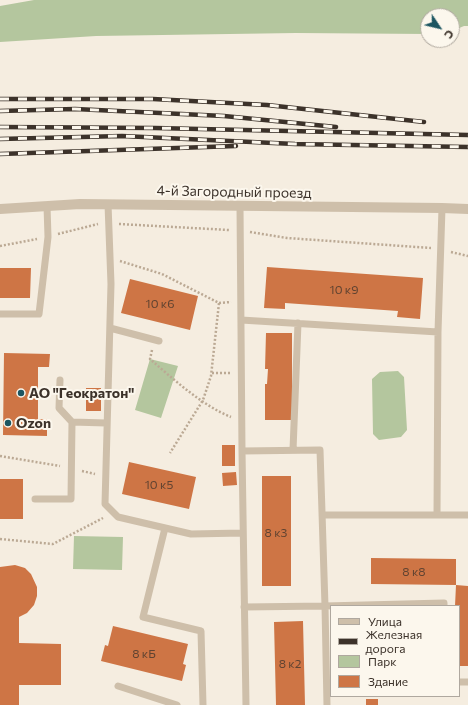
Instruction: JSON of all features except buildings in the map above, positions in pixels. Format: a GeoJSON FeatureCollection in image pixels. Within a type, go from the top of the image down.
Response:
{"type":"FeatureCollection","features":[{"type":"Feature","properties":{"kind":"street","name":"4-й Загородный проезд"},"geometry":{"type":"LineString","coordinates":[[0,209],[80,204],[468,209]]}},
{"type":"Feature","properties":{"kind":"lane"},"geometry":{"type":"LineString","coordinates":[[108,204],[111,284],[106,423],[105,504],[118,517],[191,534],[243,533]]}},
{"type":"Feature","properties":{"kind":"lane"},"geometry":{"type":"LineString","coordinates":[[0,314],[39,314],[48,237],[47,206]]}},
{"type":"Feature","properties":{"kind":"lane"},"geometry":{"type":"LineString","coordinates":[[240,206],[246,705]]}},
{"type":"Feature","properties":{"kind":"lane"},"geometry":{"type":"LineString","coordinates":[[437,515],[438,332],[442,208]]}},
{"type":"Feature","properties":{"kind":"lane"},"geometry":{"type":"LineString","coordinates":[[241,320],[438,332]]}},
{"type":"Feature","properties":{"kind":"lane"},"geometry":{"type":"LineString","coordinates":[[293,450],[298,323]]}},
{"type":"Feature","properties":{"kind":"lane"},"geometry":{"type":"LineString","coordinates":[[110,328],[159,341]]}},
{"type":"Feature","properties":{"kind":"lane"},"geometry":{"type":"LineString","coordinates":[[35,499],[70,499],[72,422],[59,408],[60,380]]}},
{"type":"Feature","properties":{"kind":"lane"},"geometry":{"type":"LineString","coordinates":[[72,422],[106,423]]}},
{"type":"Feature","properties":{"kind":"lane"},"geometry":{"type":"LineString","coordinates":[[242,451],[320,450],[326,705]]}},
{"type":"Feature","properties":{"kind":"lane"},"geometry":{"type":"LineString","coordinates":[[322,515],[468,515]]}},
{"type":"Feature","properties":{"kind":"lane"},"geometry":{"type":"LineString","coordinates":[[165,528],[143,617],[201,631],[203,705]]}},
{"type":"Feature","properties":{"kind":"lane"},"geometry":{"type":"LineString","coordinates":[[364,605],[444,603],[444,605]]}},
{"type":"Feature","properties":{"kind":"lane"},"geometry":{"type":"LineString","coordinates":[[244,607],[330,606]]}},
{"type":"Feature","properties":{"kind":"lane"},"geometry":{"type":"LineString","coordinates":[[118,686],[177,705]]}},
{"type":"Feature","properties":{"kind":"path"},"geometry":{"type":"LineString","coordinates":[[240,231],[287,238],[441,249],[468,256]]}},
{"type":"Feature","properties":{"kind":"path"},"geometry":{"type":"LineString","coordinates":[[110,258],[162,274],[219,303],[212,372],[203,400],[170,453]]}},
{"type":"Feature","properties":{"kind":"path"},"geometry":{"type":"LineString","coordinates":[[150,360],[173,380],[219,412]]}},
{"type":"Feature","properties":{"kind":"path"},"geometry":{"type":"LineString","coordinates":[[212,372],[227,373]]}},
{"type":"Feature","properties":{"kind":"path"},"geometry":{"type":"LineString","coordinates":[[0,456],[71,468],[105,477]]}},
{"type":"Feature","properties":{"kind":"path"},"geometry":{"type":"LineString","coordinates":[[0,539],[53,544],[113,512]]}},
{"type":"Feature","properties":{"kind":"green space"},"geometry":{"type":"Polygon","coordinates":[[[34,0],[468,0],[468,26],[460,28],[460,8],[420,8],[420,34],[296,33],[96,36],[0,42],[0,6],[34,0]]]}},
{"type":"Feature","properties":{"kind":"green space"},"geometry":{"type":"Polygon","coordinates":[[[150,359],[178,366],[161,418],[135,410],[150,359]]]}},
{"type":"Feature","properties":{"kind":"green space"},"geometry":{"type":"Polygon","coordinates":[[[398,371],[404,377],[407,430],[401,437],[379,440],[373,434],[372,379],[380,372],[398,371]]]}},
{"type":"Feature","properties":{"kind":"green space"},"geometry":{"type":"Polygon","coordinates":[[[74,536],[123,537],[122,570],[73,569],[74,536]]]}},
{"type":"Feature","properties":{"kind":"railway"},"geometry":{"type":"LineString","coordinates":[[0,99],[153,99],[267,105],[424,122]]}},
{"type":"Feature","properties":{"kind":"railway"},"geometry":{"type":"LineString","coordinates":[[0,111],[75,109],[224,116],[336,127]]}},
{"type":"Feature","properties":{"kind":"railway"},"geometry":{"type":"LineString","coordinates":[[0,127],[155,128],[468,135]]}},
{"type":"Feature","properties":{"kind":"railway"},"geometry":{"type":"LineString","coordinates":[[0,139],[122,136],[295,144],[468,147]]}},
{"type":"Feature","properties":{"kind":"railway"},"geometry":{"type":"LineString","coordinates":[[0,154],[236,146]]}},
{"type":"Feature","properties":{"kind":"place","name":"АО \"Геократон\""},"geometry":{"type":"Point","coordinates":[21,393]}},
{"type":"Feature","properties":{"kind":"place","name":"Ozon"},"geometry":{"type":"Point","coordinates":[8,423]}}]}
